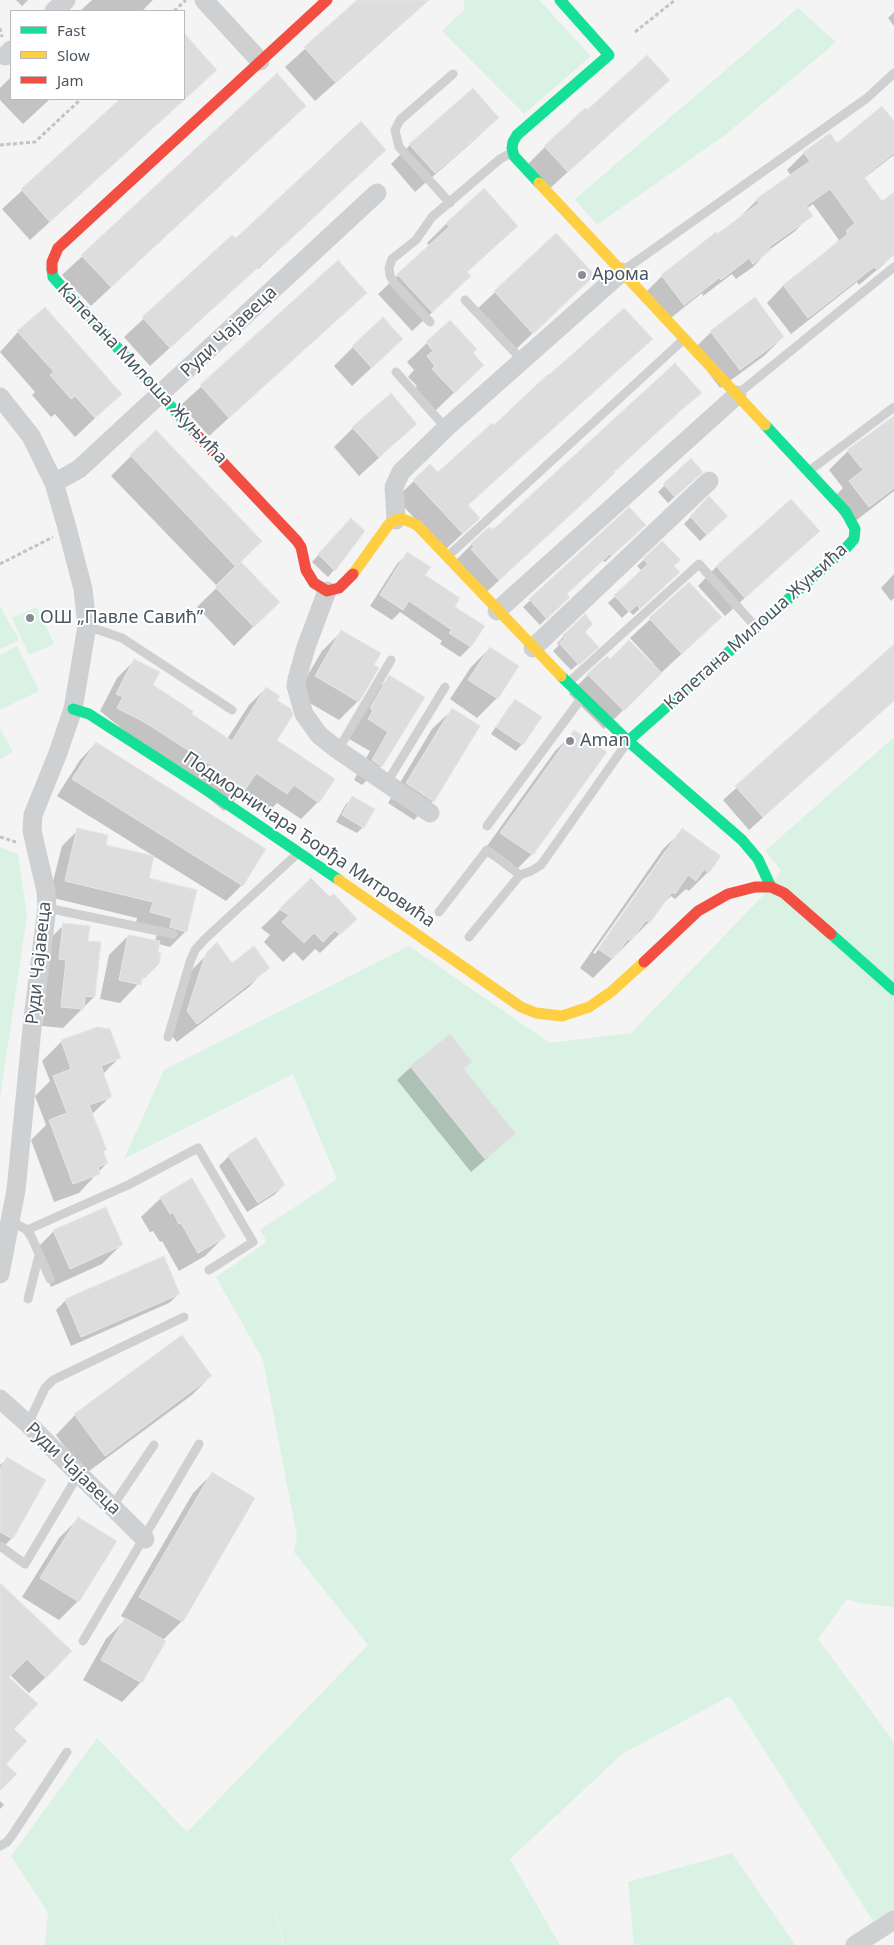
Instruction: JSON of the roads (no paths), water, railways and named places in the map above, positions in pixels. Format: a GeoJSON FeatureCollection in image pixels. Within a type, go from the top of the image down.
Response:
{"type":"FeatureCollection","features":[{"type":"Feature","properties":{"kind":"street"},"geometry":{"type":"LineString","coordinates":[[55,10],[66,0]]}},
{"type":"Feature","properties":{"kind":"street"},"geometry":{"type":"LineString","coordinates":[[204,0],[260,61]]}},
{"type":"Feature","properties":{"kind":"street","name":"Капетана Милоша Жуњића"},"geometry":{"type":"LineString","coordinates":[[326,591],[314,583],[309,576],[301,547],[297,541],[160,396],[53,277],[52,262],[58,248],[327,0]]}},
{"type":"Feature","properties":{"kind":"street"},"geometry":{"type":"LineString","coordinates":[[513,153],[513,142],[517,135],[610,55],[560,0]]}},
{"type":"Feature","properties":{"kind":"street","name":"Капетана Милоша Жуњића"},"geometry":{"type":"LineString","coordinates":[[513,153],[526,170],[809,471],[853,521],[855,529],[854,539],[628,742]]}},
{"type":"Feature","properties":{"kind":"street","name":"Руди Чајавеца"},"geometry":{"type":"LineString","coordinates":[[54,483],[79,469],[377,194]]}},
{"type":"Feature","properties":{"kind":"street"},"geometry":{"type":"LineString","coordinates":[[396,520],[394,496],[397,479],[401,472],[446,428],[622,272]]}},
{"type":"Feature","properties":{"kind":"street"},"geometry":{"type":"LineString","coordinates":[[497,611],[737,395]]}},
{"type":"Feature","properties":{"kind":"street","name":"Руди Чајавеца"},"geometry":{"type":"LineString","coordinates":[[0,397],[31,436],[54,483],[83,589],[86,626],[73,708],[58,753],[33,816],[32,830],[46,891],[47,908],[33,1018],[21,1154],[19,1225],[0,1274]]}},
{"type":"Feature","properties":{"kind":"street"},"geometry":{"type":"LineString","coordinates":[[534,648],[709,481]]}},
{"type":"Feature","properties":{"kind":"street"},"geometry":{"type":"LineString","coordinates":[[430,813],[386,784],[319,735],[309,722],[300,703],[296,686],[306,647],[326,591],[343,586],[389,524],[396,520],[408,520],[417,525],[582,698],[628,742],[742,840],[761,864],[771,887],[784,893],[894,990]]}},
{"type":"Feature","properties":{"kind":"street","name":"Подморничара Ђорђа Митровића"},"geometry":{"type":"LineString","coordinates":[[73,708],[89,714],[299,852],[521,1007],[536,1013],[562,1016],[589,1007],[611,992],[698,911],[707,905],[728,894],[755,887],[771,887]]}},
{"type":"Feature","properties":{"kind":"street","name":"Руди Чајавеца"},"geometry":{"type":"LineString","coordinates":[[0,1400],[28,1424],[144,1539]]}},
{"type":"Feature","properties":{"kind":"street"},"geometry":{"type":"LineString","coordinates":[[855,1945],[894,1920]]}},
{"type":"Feature","properties":{"kind":"lane"},"geometry":{"type":"LineString","coordinates":[[622,272],[867,98],[894,73]]}},
{"type":"Feature","properties":{"kind":"lane"},"geometry":{"type":"LineString","coordinates":[[450,203],[399,147],[395,130],[400,120],[453,74]]}},
{"type":"Feature","properties":{"kind":"lane"},"geometry":{"type":"LineString","coordinates":[[430,322],[394,283],[389,268],[392,259],[416,240],[432,217],[500,159],[513,153]]}},
{"type":"Feature","properties":{"kind":"lane"},"geometry":{"type":"LineString","coordinates":[[737,395],[894,267]]}},
{"type":"Feature","properties":{"kind":"lane"},"geometry":{"type":"LineString","coordinates":[[465,300],[523,361]]}},
{"type":"Feature","properties":{"kind":"lane"},"geometry":{"type":"LineString","coordinates":[[446,557],[685,338]]}},
{"type":"Feature","properties":{"kind":"lane"},"geometry":{"type":"LineString","coordinates":[[396,372],[446,428]]}},
{"type":"Feature","properties":{"kind":"lane"},"geometry":{"type":"LineString","coordinates":[[809,471],[894,407]]}},
{"type":"Feature","properties":{"kind":"lane"},"geometry":{"type":"LineString","coordinates":[[568,684],[699,564],[756,627]]}},
{"type":"Feature","properties":{"kind":"lane"},"geometry":{"type":"LineString","coordinates":[[86,626],[122,638],[232,710]]}},
{"type":"Feature","properties":{"kind":"lane"},"geometry":{"type":"LineString","coordinates":[[338,750],[391,660]]}},
{"type":"Feature","properties":{"kind":"lane"},"geometry":{"type":"LineString","coordinates":[[386,784],[444,687]]}},
{"type":"Feature","properties":{"kind":"lane"},"geometry":{"type":"LineString","coordinates":[[487,826],[582,698]]}},
{"type":"Feature","properties":{"kind":"lane"},"geometry":{"type":"LineString","coordinates":[[469,937],[520,875],[531,872],[541,865],[628,742]]}},
{"type":"Feature","properties":{"kind":"lane"},"geometry":{"type":"LineString","coordinates":[[439,912],[487,850],[520,875]]}},
{"type":"Feature","properties":{"kind":"lane"},"geometry":{"type":"LineString","coordinates":[[168,1037],[195,950],[299,852]]}},
{"type":"Feature","properties":{"kind":"lane"},"geometry":{"type":"LineString","coordinates":[[47,908],[173,934]]}},
{"type":"Feature","properties":{"kind":"lane"},"geometry":{"type":"LineString","coordinates":[[50,1279],[32,1238],[19,1225],[128,1185],[198,1148],[253,1242],[209,1270]]}},
{"type":"Feature","properties":{"kind":"lane"},"geometry":{"type":"LineString","coordinates":[[28,1299],[39,1254]]}},
{"type":"Feature","properties":{"kind":"lane"},"geometry":{"type":"LineString","coordinates":[[28,1424],[45,1388],[53,1380],[184,1317]]}},
{"type":"Feature","properties":{"kind":"lane"},"geometry":{"type":"LineString","coordinates":[[83,1641],[199,1444]]}},
{"type":"Feature","properties":{"kind":"lane"},"geometry":{"type":"LineString","coordinates":[[112,1507],[154,1445]]}},
{"type":"Feature","properties":{"kind":"lane"},"geometry":{"type":"LineString","coordinates":[[0,1546],[25,1564],[78,1475]]}},
{"type":"Feature","properties":{"kind":"lane"},"geometry":{"type":"LineString","coordinates":[[0,1846],[7,1842],[13,1834],[67,1752]]}},
{"type":"Feature","properties":{"kind":"place","name":"Арома"},"geometry":{"type":"Point","coordinates":[582,275]}},
{"type":"Feature","properties":{"kind":"place","name":"ОШ „Павле Савић”"},"geometry":{"type":"Point","coordinates":[30,618]}},
{"type":"Feature","properties":{"kind":"place","name":"Aman"},"geometry":{"type":"Point","coordinates":[570,741]}}]}
